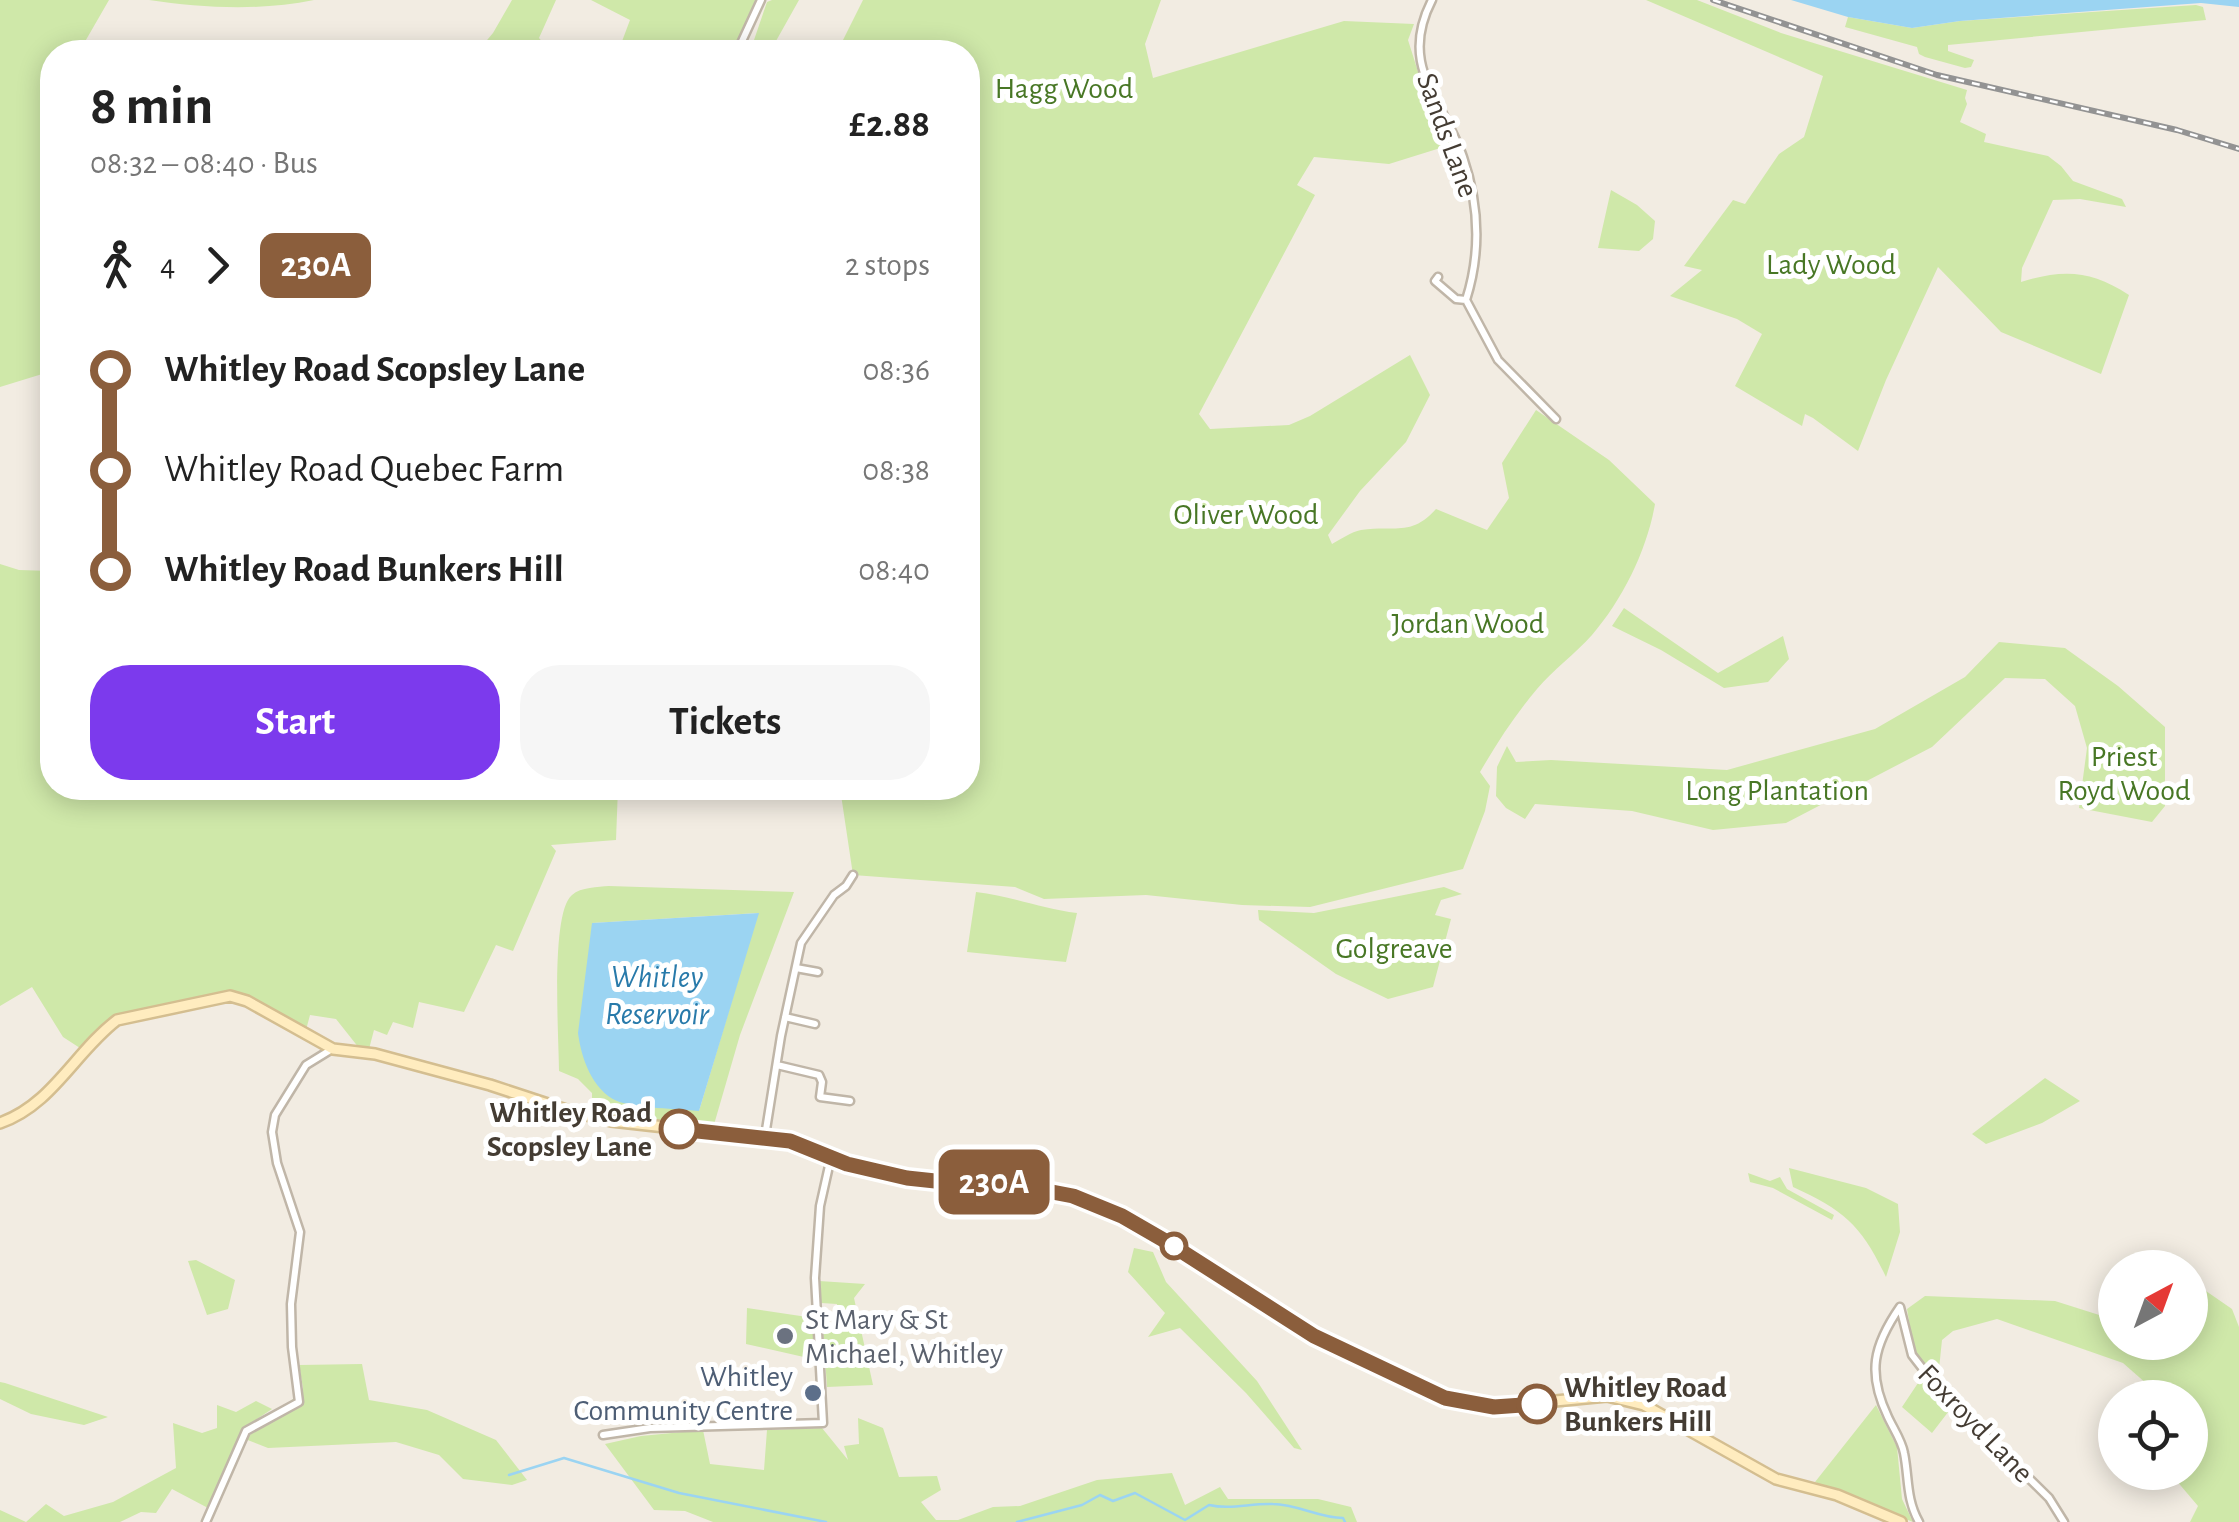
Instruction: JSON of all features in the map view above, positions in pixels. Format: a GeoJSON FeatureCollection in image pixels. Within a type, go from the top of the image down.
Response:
{"type":"FeatureCollection","features":[{"type":"Feature","properties":{"kind":"street"},"geometry":{"type":"LineString","coordinates":[[743,40],[761,0]]}},
{"type":"Feature","properties":{"kind":"street","name":"Sands Lane"},"geometry":{"type":"LineString","coordinates":[[1432,0],[1421,22],[1418,53],[1432,94],[1462,156],[1476,214],[1477,259],[1466,300]]}},
{"type":"Feature","properties":{"kind":"street"},"geometry":{"type":"LineString","coordinates":[[1438,277],[1435,281],[1456,298],[1466,300],[1498,360],[1556,419]]}},
{"type":"Feature","properties":{"kind":"street"},"geometry":{"type":"LineString","coordinates":[[765,1136],[785,1018],[807,932],[853,875]]}},
{"type":"Feature","properties":{"kind":"street"},"geometry":{"type":"LineString","coordinates":[[796,968],[818,972]]}},
{"type":"Feature","properties":{"kind":"street"},"geometry":{"type":"LineString","coordinates":[[0,1123],[42,1099],[102,1031],[117,1020],[230,996],[247,1001],[333,1049],[375,1054],[611,1121],[765,1136],[806,1146],[862,1169],[907,1178],[999,1182],[1073,1196],[1158,1236],[1314,1336],[1445,1398],[1494,1407],[1607,1396],[1644,1405],[1776,1480],[1837,1495],[1901,1522]]}},
{"type":"Feature","properties":{"kind":"street"},"geometry":{"type":"LineString","coordinates":[[785,1018],[814,1024]]}},
{"type":"Feature","properties":{"kind":"street"},"geometry":{"type":"LineString","coordinates":[[206,1522],[246,1431],[299,1402],[291,1304],[300,1232],[277,1163],[272,1132],[275,1115],[306,1066],[333,1049]]}},
{"type":"Feature","properties":{"kind":"street"},"geometry":{"type":"LineString","coordinates":[[776,1065],[819,1075],[820,1097],[850,1102]]}},
{"type":"Feature","properties":{"kind":"street"},"geometry":{"type":"LineString","coordinates":[[603,1435],[650,1428],[823,1423],[815,1278],[820,1206],[832,1157]]}},
{"type":"Feature","properties":{"kind":"street","name":"Foxroyd Lane"},"geometry":{"type":"LineString","coordinates":[[1919,1522],[1910,1506],[1904,1451],[1878,1396],[1874,1362],[1884,1330],[1900,1307],[1912,1355],[1940,1390],[2049,1498],[2064,1522]]}},
{"type":"Feature","properties":{"kind":"green space"},"geometry":{"type":"Polygon","coordinates":[[[0,0],[109,0],[86,40],[40,40],[40,375],[0,387],[0,0]]]}},
{"type":"Feature","properties":{"kind":"green space"},"geometry":{"type":"Polygon","coordinates":[[[149,0],[314,0],[232,7],[149,0]]]}},
{"type":"Feature","properties":{"kind":"green space"},"geometry":{"type":"Polygon","coordinates":[[[512,0],[556,0],[541,40],[487,40],[512,0]]]}},
{"type":"Feature","properties":{"kind":"green space"},"geometry":{"type":"Polygon","coordinates":[[[591,0],[756,0],[740,40],[622,40],[630,20],[591,0]]]}},
{"type":"Feature","properties":{"kind":"green space"},"geometry":{"type":"Polygon","coordinates":[[[799,0],[777,40],[754,40],[767,2],[799,0]]]}},
{"type":"Feature","properties":{"kind":"green space"},"geometry":{"type":"Polygon","coordinates":[[[863,0],[1161,0],[1145,44],[1153,78],[1344,21],[1414,24],[1408,40],[1426,97],[1450,145],[1389,164],[1314,157],[1297,185],[1315,195],[1199,414],[1210,429],[1289,425],[1410,355],[1430,395],[1406,442],[1360,491],[1328,535],[1332,544],[1361,530],[1410,527],[1436,509],[1487,530],[1509,498],[1502,463],[1536,410],[1609,460],[1655,504],[1640,556],[1614,606],[1592,635],[1529,699],[1480,772],[1490,786],[1463,869],[1310,907],[1146,895],[1044,899],[1015,887],[853,875],[842,800],[980,800],[980,40],[843,40],[863,0]]]}},
{"type":"Feature","properties":{"kind":"green space","name":"Lady Wood"},"geometry":{"type":"Polygon","coordinates":[[[1646,0],[1697,0],[1781,33],[1967,90],[1960,122],[1986,134],[1984,142],[2048,156],[2073,181],[2122,199],[2126,207],[2080,199],[2053,200],[2022,268],[2021,282],[2077,274],[2129,295],[2101,374],[2001,332],[1938,267],[1858,451],[1813,418],[1805,414],[1802,426],[1735,386],[1762,334],[1737,319],[1670,296],[1702,270],[1684,266],[1733,200],[1745,204],[1779,154],[1804,137],[1823,76],[1646,0]]]}},
{"type":"Feature","properties":{"kind":"green space"},"geometry":{"type":"Polygon","coordinates":[[[2203,7],[2206,20],[1948,45],[1948,51],[1974,60],[1971,67],[1965,68],[1925,57],[1917,47],[1845,27],[1848,17],[1912,28],[1960,21],[2203,7]]]}},
{"type":"Feature","properties":{"kind":"green space"},"geometry":{"type":"Polygon","coordinates":[[[1611,190],[1655,221],[1653,239],[1639,251],[1598,248],[1611,190]]]}},
{"type":"Feature","properties":{"kind":"green space"},"geometry":{"type":"Polygon","coordinates":[[[0,564],[40,571],[40,800],[618,800],[616,840],[551,845],[556,851],[513,951],[496,945],[464,1012],[419,1002],[413,1028],[393,1022],[387,1035],[374,1030],[369,1049],[359,1048],[336,1019],[310,1015],[306,1030],[242,994],[229,991],[113,1017],[83,1050],[63,1037],[32,987],[0,1006],[0,564]]]}},
{"type":"Feature","properties":{"kind":"green space"},"geometry":{"type":"Polygon","coordinates":[[[1624,608],[1718,673],[1783,636],[1789,659],[1768,682],[1724,688],[1612,626],[1624,608]]]}},
{"type":"Feature","properties":{"kind":"green space"},"geometry":{"type":"Polygon","coordinates":[[[1999,642],[2065,648],[2118,686],[2165,727],[2165,806],[2152,822],[2079,808],[2087,748],[2075,706],[2045,679],[2005,678],[1932,747],[1786,823],[1713,830],[1632,811],[1535,804],[1525,819],[1506,808],[1496,796],[1497,767],[1507,746],[1516,762],[1551,760],[1727,770],[1875,729],[1965,677],[1999,642]]]}},
{"type":"Feature","properties":{"kind":"green space"},"geometry":{"type":"Polygon","coordinates":[[[605,886],[794,892],[740,1035],[713,1128],[592,1112],[592,1093],[578,1079],[559,1071],[558,950],[565,906],[576,892],[605,886]],[[758,913],[592,923],[699,1111],[758,913]]]}},
{"type":"Feature","properties":{"kind":"green space","name":"Golgreave"},"geometry":{"type":"Polygon","coordinates":[[[1444,887],[1462,894],[1441,900],[1435,915],[1451,919],[1433,987],[1388,999],[1336,974],[1259,920],[1258,910],[1314,913],[1444,887]]]}},
{"type":"Feature","properties":{"kind":"green space"},"geometry":{"type":"Polygon","coordinates":[[[976,892],[1077,913],[1066,962],[967,952],[976,892]]]}},
{"type":"Feature","properties":{"kind":"green space"},"geometry":{"type":"Polygon","coordinates":[[[2045,1078],[2080,1101],[2042,1123],[1986,1144],[1972,1134],[2045,1078]]]}},
{"type":"Feature","properties":{"kind":"green space"},"geometry":{"type":"Polygon","coordinates":[[[1789,1168],[1866,1188],[1898,1204],[1900,1232],[1886,1277],[1859,1232],[1839,1212],[1793,1187],[1789,1168]]]}},
{"type":"Feature","properties":{"kind":"green space"},"geometry":{"type":"Polygon","coordinates":[[[1748,1173],[1770,1181],[1780,1177],[1787,1189],[1834,1215],[1832,1220],[1773,1188],[1750,1182],[1748,1173]]]}},
{"type":"Feature","properties":{"kind":"green space"},"geometry":{"type":"Polygon","coordinates":[[[1134,1248],[1153,1252],[1166,1282],[1257,1381],[1302,1450],[1294,1448],[1246,1393],[1180,1328],[1148,1337],[1165,1313],[1128,1272],[1134,1248]]]}},
{"type":"Feature","properties":{"kind":"green space"},"geometry":{"type":"Polygon","coordinates":[[[196,1260],[235,1280],[228,1309],[207,1315],[188,1261],[196,1260]]]}},
{"type":"Feature","properties":{"kind":"green space"},"geometry":{"type":"Polygon","coordinates":[[[819,1281],[865,1284],[854,1298],[873,1385],[827,1387],[823,1329],[838,1329],[837,1304],[821,1303],[819,1281]]]}},
{"type":"Feature","properties":{"kind":"green space"},"geometry":{"type":"Polygon","coordinates":[[[2208,1292],[2232,1309],[2239,1327],[2239,1522],[2190,1522],[2198,1506],[2184,1490],[2208,1490],[2208,1380],[2142,1380],[2114,1360],[2208,1360],[2208,1292]]]}},
{"type":"Feature","properties":{"kind":"green space"},"geometry":{"type":"Polygon","coordinates":[[[1925,1296],[2055,1301],[2098,1315],[2098,1354],[1997,1319],[1953,1331],[1942,1340],[1942,1386],[1914,1351],[1907,1309],[1925,1296]]]}},
{"type":"Feature","properties":{"kind":"green space"},"geometry":{"type":"Polygon","coordinates":[[[747,1308],[814,1318],[817,1360],[746,1344],[747,1308]]]}},
{"type":"Feature","properties":{"kind":"green space"},"geometry":{"type":"Polygon","coordinates":[[[362,1364],[369,1400],[427,1410],[496,1440],[527,1480],[512,1485],[463,1479],[439,1455],[396,1442],[268,1448],[245,1439],[300,1393],[303,1388],[299,1365],[362,1364]]]}},
{"type":"Feature","properties":{"kind":"green space"},"geometry":{"type":"Polygon","coordinates":[[[1920,1380],[1952,1407],[1932,1433],[1902,1407],[1920,1380]]]}},
{"type":"Feature","properties":{"kind":"green space"},"geometry":{"type":"Polygon","coordinates":[[[0,1382],[108,1417],[84,1425],[31,1414],[0,1399],[0,1382]]]}},
{"type":"Feature","properties":{"kind":"green space"},"geometry":{"type":"Polygon","coordinates":[[[256,1401],[272,1409],[242,1429],[208,1508],[172,1489],[156,1513],[141,1512],[120,1522],[26,1522],[46,1504],[64,1516],[113,1502],[176,1468],[173,1423],[202,1433],[217,1428],[217,1405],[236,1412],[256,1401]]]}},
{"type":"Feature","properties":{"kind":"green space"},"geometry":{"type":"Polygon","coordinates":[[[1876,1405],[1897,1447],[1902,1499],[1913,1522],[1815,1482],[1876,1405]]]}},
{"type":"Feature","properties":{"kind":"green space"},"geometry":{"type":"Polygon","coordinates":[[[858,1418],[883,1428],[899,1477],[937,1476],[941,1490],[921,1502],[936,1520],[958,1520],[993,1507],[1020,1506],[1097,1480],[1172,1473],[1185,1505],[1220,1487],[1228,1499],[1318,1499],[1351,1507],[1357,1522],[713,1522],[685,1511],[654,1510],[605,1444],[703,1430],[710,1464],[764,1470],[767,1430],[822,1428],[848,1460],[844,1446],[859,1444],[858,1418]]]}},
{"type":"Feature","properties":{"kind":"green space"},"geometry":{"type":"Polygon","coordinates":[[[0,1510],[26,1522],[0,1522],[0,1510]]]}},
{"type":"Feature","properties":{"kind":"water"},"geometry":{"type":"Polygon","coordinates":[[[1791,0],[2239,0],[2239,7],[2201,3],[1912,28],[1848,17],[1791,0]]]}},
{"type":"Feature","properties":{"kind":"water","name":"Whitley Reservoir"},"geometry":{"type":"Polygon","coordinates":[[[759,913],[699,1111],[634,1105],[608,1096],[589,1072],[578,1033],[592,923],[759,913]]]}},
{"type":"Feature","properties":{"kind":"waterway"},"geometry":{"type":"LineString","coordinates":[[509,1475],[564,1458],[679,1493],[826,1522]]}},
{"type":"Feature","properties":{"kind":"waterway"},"geometry":{"type":"LineString","coordinates":[[1017,1522],[1082,1505],[1100,1495],[1113,1501],[1135,1493],[1185,1520],[1209,1505],[1273,1504],[1343,1518],[1345,1522]]}},
{"type":"Feature","properties":{"kind":"railway"},"geometry":{"type":"LineString","coordinates":[[1713,0],[1937,75],[2177,130],[2239,149]]}},
{"type":"Feature","properties":{"kind":"bus line","name":"230A"},"geometry":{"type":"LineString","coordinates":[[679,1129],[790,1141],[876,1173],[954,1183],[999,1182],[1073,1196],[1122,1216],[1167,1242],[1314,1336],[1445,1398],[1494,1407],[1537,1404]]}},
{"type":"Feature","properties":{"kind":"place","name":"Whitley Road Scopsley Lane"},"geometry":{"type":"Point","coordinates":[679,1129]}},
{"type":"Feature","properties":{"kind":"place","name":"St Mary & St Michael, Whitley"},"geometry":{"type":"Point","coordinates":[785,1336]}},
{"type":"Feature","properties":{"kind":"place","name":"Whitley Community Centre"},"geometry":{"type":"Point","coordinates":[813,1393]}},
{"type":"Feature","properties":{"kind":"place","name":"Whitley Road Bunkers Hill"},"geometry":{"type":"Point","coordinates":[1537,1404]}},
{"type":"Feature","properties":{"kind":"park label","name":"Hagg Wood"},"geometry":{"type":"Point","coordinates":[1064,88]}},
{"type":"Feature","properties":{"kind":"park label","name":"Oliver Wood"},"geometry":{"type":"Point","coordinates":[1246,514]}},
{"type":"Feature","properties":{"kind":"park label","name":"Jordan Wood"},"geometry":{"type":"Point","coordinates":[1468,623]}},
{"type":"Feature","properties":{"kind":"park label","name":"Priest Royd Wood"},"geometry":{"type":"Point","coordinates":[2124,773]}},
{"type":"Feature","properties":{"kind":"park label","name":"Long Plantation"},"geometry":{"type":"Point","coordinates":[1777,790]}}]}
